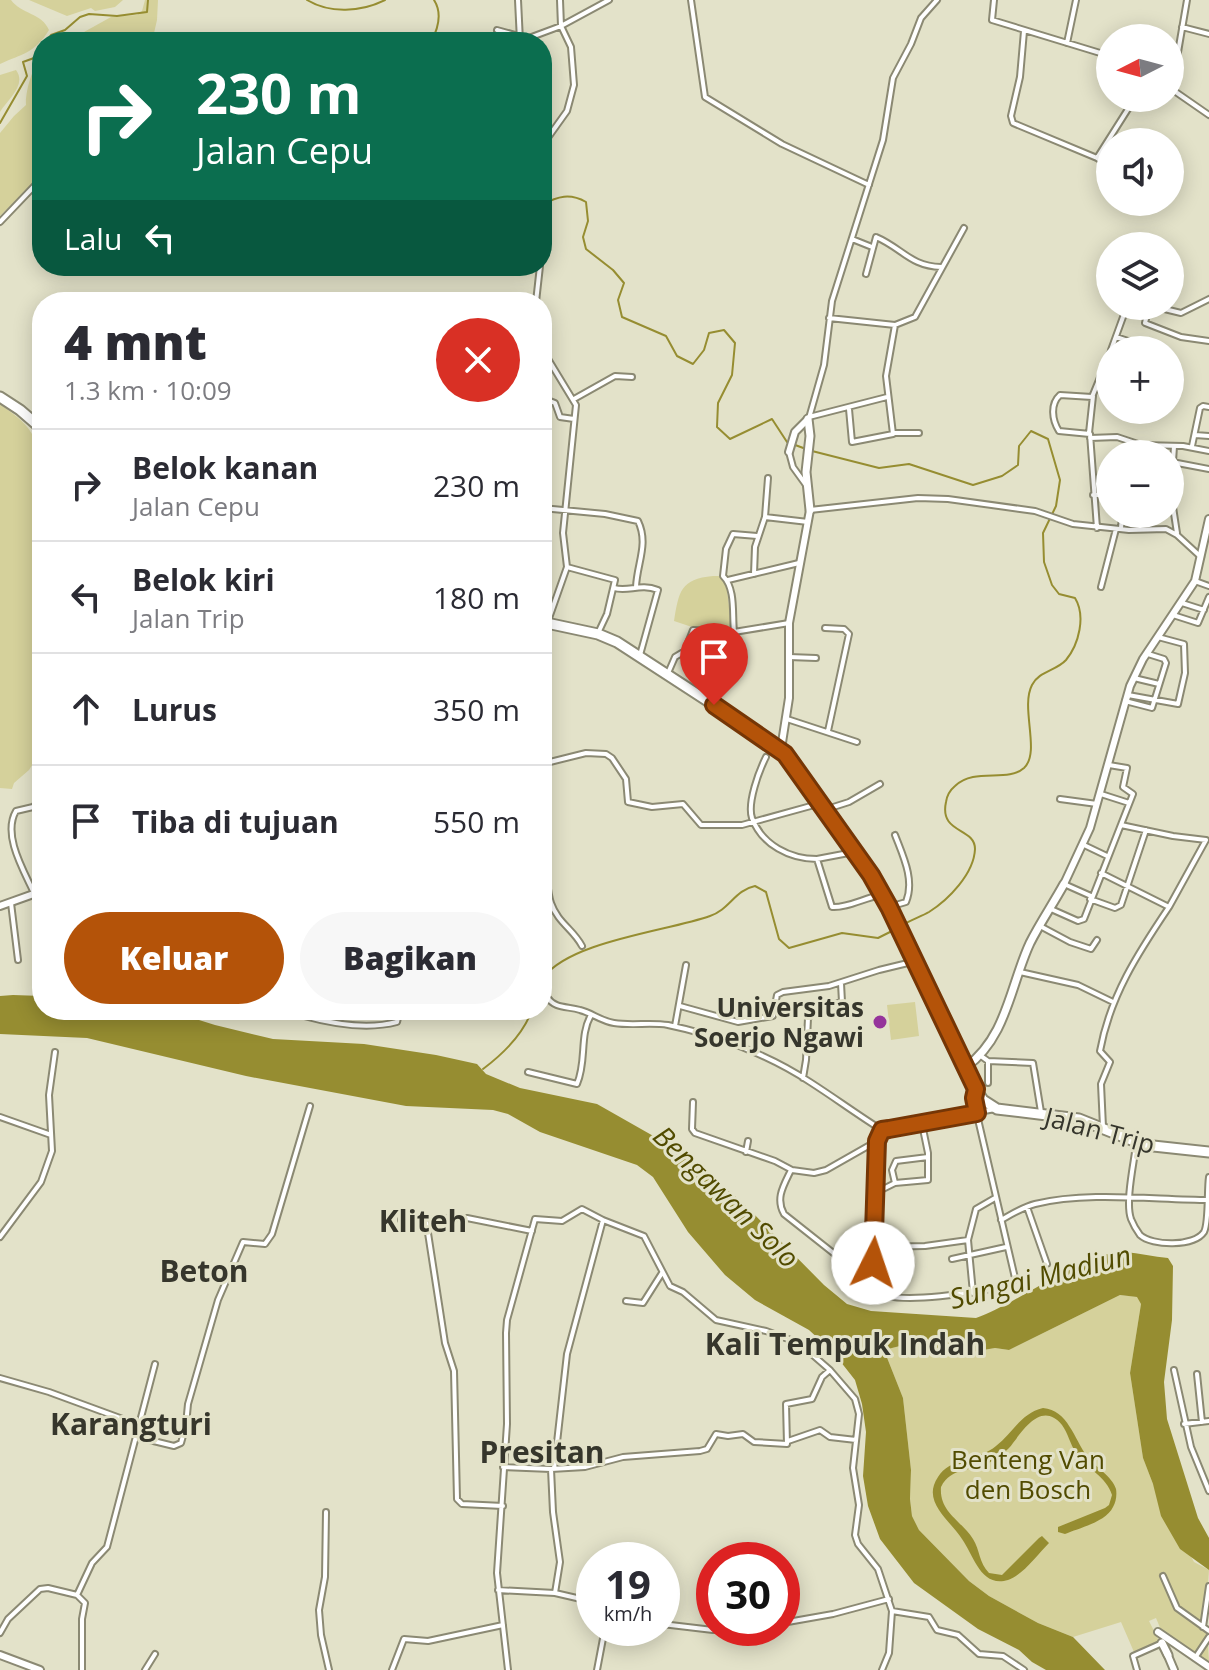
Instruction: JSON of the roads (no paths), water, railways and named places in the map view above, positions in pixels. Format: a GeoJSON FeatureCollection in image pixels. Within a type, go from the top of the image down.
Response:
{"type":"FeatureCollection","features":[{"type":"Feature","properties":{"kind":"highway"},"geometry":{"type":"LineString","coordinates":[[0,397],[32,420]]}},
{"type":"Feature","properties":{"kind":"highway"},"geometry":{"type":"LineString","coordinates":[[552,625],[598,634],[617,642],[781,749],[883,894],[976,1089],[983,1100],[997,1109]]}},
{"type":"Feature","properties":{"kind":"highway","name":"Jalan Trip"},"geometry":{"type":"LineString","coordinates":[[997,1109],[1041,1112],[1103,1127],[1137,1142],[1209,1152]]}},
{"type":"Feature","properties":{"kind":"main road"},"geometry":{"type":"LineString","coordinates":[[809,418],[806,466],[810,510]]}},
{"type":"Feature","properties":{"kind":"main road"},"geometry":{"type":"LineString","coordinates":[[966,1067],[984,1058],[1007,1012],[1028,948],[1064,884]]}},
{"type":"Feature","properties":{"kind":"main road"},"geometry":{"type":"LineString","coordinates":[[1162,1643],[1168,1655]]}},
{"type":"Feature","properties":{"kind":"street"},"geometry":{"type":"LineString","coordinates":[[518,0],[519,32]]}},
{"type":"Feature","properties":{"kind":"street"},"geometry":{"type":"LineString","coordinates":[[552,132],[567,111],[574,85],[570,43],[561,26],[560,0]]}},
{"type":"Feature","properties":{"kind":"street"},"geometry":{"type":"LineString","coordinates":[[543,32],[561,26],[609,0]]}},
{"type":"Feature","properties":{"kind":"street"},"geometry":{"type":"LineString","coordinates":[[691,0],[705,97],[782,144],[869,185]]}},
{"type":"Feature","properties":{"kind":"street"},"geometry":{"type":"LineString","coordinates":[[808,487],[797,473],[789,452],[794,436],[809,418],[824,365],[828,318],[883,140],[893,78],[921,18],[937,0]]}},
{"type":"Feature","properties":{"kind":"street"},"geometry":{"type":"LineString","coordinates":[[994,0],[992,20],[1096,52]]}},
{"type":"Feature","properties":{"kind":"street"},"geometry":{"type":"LineString","coordinates":[[1067,43],[1076,0]]}},
{"type":"Feature","properties":{"kind":"street"},"geometry":{"type":"LineString","coordinates":[[1183,24],[1187,0]]}},
{"type":"Feature","properties":{"kind":"street"},"geometry":{"type":"LineString","coordinates":[[1184,28],[1209,34]]}},
{"type":"Feature","properties":{"kind":"street"},"geometry":{"type":"LineString","coordinates":[[497,30],[501,32]]}},
{"type":"Feature","properties":{"kind":"street"},"geometry":{"type":"LineString","coordinates":[[1024,31],[1012,121],[1096,158]]}},
{"type":"Feature","properties":{"kind":"street"},"geometry":{"type":"LineString","coordinates":[[1184,98],[1209,115]]}},
{"type":"Feature","properties":{"kind":"street"},"geometry":{"type":"LineString","coordinates":[[0,222],[32,188]]}},
{"type":"Feature","properties":{"kind":"street"},"geometry":{"type":"LineString","coordinates":[[828,318],[895,325],[918,313],[964,228]]}},
{"type":"Feature","properties":{"kind":"street"},"geometry":{"type":"LineString","coordinates":[[866,274],[874,239],[877,238],[909,259],[941,267]]}},
{"type":"Feature","properties":{"kind":"street"},"geometry":{"type":"LineString","coordinates":[[852,239],[872,247]]}},
{"type":"Feature","properties":{"kind":"street"},"geometry":{"type":"LineString","coordinates":[[1184,312],[1209,299]]}},
{"type":"Feature","properties":{"kind":"street"},"geometry":{"type":"LineString","coordinates":[[1146,320],[1145,323],[1181,337],[1209,341]]}},
{"type":"Feature","properties":{"kind":"street"},"geometry":{"type":"LineString","coordinates":[[893,434],[886,376],[895,325]]}},
{"type":"Feature","properties":{"kind":"street"},"geometry":{"type":"LineString","coordinates":[[552,365],[574,399],[562,544],[567,567],[552,604]]}},
{"type":"Feature","properties":{"kind":"street"},"geometry":{"type":"LineString","coordinates":[[574,399],[615,376],[632,377]]}},
{"type":"Feature","properties":{"kind":"street"},"geometry":{"type":"LineString","coordinates":[[1096,389],[1090,436],[1096,520]]}},
{"type":"Feature","properties":{"kind":"street"},"geometry":{"type":"LineString","coordinates":[[1093,396],[1060,395],[1055,400],[1053,411],[1059,431],[1126,440]]}},
{"type":"Feature","properties":{"kind":"street"},"geometry":{"type":"LineString","coordinates":[[809,418],[887,397]]}},
{"type":"Feature","properties":{"kind":"street"},"geometry":{"type":"LineString","coordinates":[[552,402],[560,417],[574,419]]}},
{"type":"Feature","properties":{"kind":"street"},"geometry":{"type":"LineString","coordinates":[[1192,447],[1200,408],[1209,407]]}},
{"type":"Feature","properties":{"kind":"street"},"geometry":{"type":"LineString","coordinates":[[849,409],[852,442],[893,434],[919,433]]}},
{"type":"Feature","properties":{"kind":"street"},"geometry":{"type":"LineString","coordinates":[[1194,435],[1209,436]]}},
{"type":"Feature","properties":{"kind":"street"},"geometry":{"type":"LineString","coordinates":[[1184,446],[1209,451]]}},
{"type":"Feature","properties":{"kind":"street"},"geometry":{"type":"LineString","coordinates":[[1184,464],[1209,469]]}},
{"type":"Feature","properties":{"kind":"street"},"geometry":{"type":"LineString","coordinates":[[754,574],[757,536],[765,517],[768,478]]}},
{"type":"Feature","properties":{"kind":"street"},"geometry":{"type":"LineString","coordinates":[[781,749],[790,680],[789,623],[810,510],[934,498],[1035,511],[1096,528]]}},
{"type":"Feature","properties":{"kind":"street"},"geometry":{"type":"LineString","coordinates":[[552,509],[615,515],[639,522],[643,551],[636,587]]}},
{"type":"Feature","properties":{"kind":"street"},"geometry":{"type":"LineString","coordinates":[[765,517],[808,522]]}},
{"type":"Feature","properties":{"kind":"street"},"geometry":{"type":"LineString","coordinates":[[1146,830],[1118,907],[1064,884],[1084,845],[1133,678],[1195,581],[1209,519]]}},
{"type":"Feature","properties":{"kind":"street"},"geometry":{"type":"LineString","coordinates":[[1097,528],[1162,528],[1177,535],[1201,557]]}},
{"type":"Feature","properties":{"kind":"street"},"geometry":{"type":"LineString","coordinates":[[1176,528],[1177,535]]}},
{"type":"Feature","properties":{"kind":"street"},"geometry":{"type":"LineString","coordinates":[[1101,587],[1119,529]]}},
{"type":"Feature","properties":{"kind":"street"},"geometry":{"type":"LineString","coordinates":[[734,632],[732,596],[723,571],[731,535],[757,536]]}},
{"type":"Feature","properties":{"kind":"street"},"geometry":{"type":"LineString","coordinates":[[728,580],[801,563]]}},
{"type":"Feature","properties":{"kind":"street"},"geometry":{"type":"LineString","coordinates":[[567,567],[614,579],[607,614],[598,634]]}},
{"type":"Feature","properties":{"kind":"street"},"geometry":{"type":"LineString","coordinates":[[1195,581],[1209,586]]}},
{"type":"Feature","properties":{"kind":"street"},"geometry":{"type":"LineString","coordinates":[[614,588],[654,588],[658,592],[639,657]]}},
{"type":"Feature","properties":{"kind":"street"},"geometry":{"type":"LineString","coordinates":[[1173,615],[1197,624],[1209,597]]}},
{"type":"Feature","properties":{"kind":"street"},"geometry":{"type":"LineString","coordinates":[[1182,603],[1204,610]]}},
{"type":"Feature","properties":{"kind":"street"},"geometry":{"type":"LineString","coordinates":[[667,675],[675,657],[685,651],[693,630],[734,632],[789,623]]}},
{"type":"Feature","properties":{"kind":"street"},"geometry":{"type":"LineString","coordinates":[[825,628],[844,629],[849,634],[828,731]]}},
{"type":"Feature","properties":{"kind":"street"},"geometry":{"type":"LineString","coordinates":[[1126,698],[1178,705],[1185,673],[1184,644],[1158,637]]}},
{"type":"Feature","properties":{"kind":"street"},"geometry":{"type":"LineString","coordinates":[[1147,654],[1166,661],[1154,701]]}},
{"type":"Feature","properties":{"kind":"street"},"geometry":{"type":"LineString","coordinates":[[789,657],[816,658]]}},
{"type":"Feature","properties":{"kind":"street"},"geometry":{"type":"LineString","coordinates":[[1133,678],[1159,684]]}},
{"type":"Feature","properties":{"kind":"street"},"geometry":{"type":"LineString","coordinates":[[787,719],[857,742]]}},
{"type":"Feature","properties":{"kind":"street"},"geometry":{"type":"LineString","coordinates":[[552,762],[600,752],[612,758],[624,774],[630,804],[652,807],[683,804],[701,825],[733,825],[849,802],[880,784]]}},
{"type":"Feature","properties":{"kind":"street"},"geometry":{"type":"LineString","coordinates":[[766,757],[757,777],[751,814],[763,837],[773,846],[802,859],[855,852]]}},
{"type":"Feature","properties":{"kind":"street"},"geometry":{"type":"LineString","coordinates":[[1051,909],[1080,921],[1084,919],[1133,792],[1123,786],[1127,768],[1109,765]]}},
{"type":"Feature","properties":{"kind":"street"},"geometry":{"type":"LineString","coordinates":[[1100,793],[1129,803]]}},
{"type":"Feature","properties":{"kind":"street"},"geometry":{"type":"LineString","coordinates":[[1060,799],[1097,804]]}},
{"type":"Feature","properties":{"kind":"street"},"geometry":{"type":"LineString","coordinates":[[32,807],[16,811],[12,821],[16,853],[32,881]]}},
{"type":"Feature","properties":{"kind":"street"},"geometry":{"type":"LineString","coordinates":[[1103,1127],[1101,1084],[1110,1062],[1100,1051],[1113,1002],[1138,951],[1169,907],[1206,840],[1121,825]]}},
{"type":"Feature","properties":{"kind":"street"},"geometry":{"type":"LineString","coordinates":[[889,907],[906,902],[909,894],[908,872],[895,835]]}},
{"type":"Feature","properties":{"kind":"street"},"geometry":{"type":"LineString","coordinates":[[1084,845],[1108,856]]}},
{"type":"Feature","properties":{"kind":"street"},"geometry":{"type":"LineString","coordinates":[[817,859],[832,907],[883,894]]}},
{"type":"Feature","properties":{"kind":"street"},"geometry":{"type":"LineString","coordinates":[[1101,873],[1169,907]]}},
{"type":"Feature","properties":{"kind":"street"},"geometry":{"type":"LineString","coordinates":[[0,906],[32,894]]}},
{"type":"Feature","properties":{"kind":"street"},"geometry":{"type":"LineString","coordinates":[[11,901],[18,960]]}},
{"type":"Feature","properties":{"kind":"street"},"geometry":{"type":"LineString","coordinates":[[552,905],[562,924],[575,934],[582,946]]}},
{"type":"Feature","properties":{"kind":"street"},"geometry":{"type":"LineString","coordinates":[[1040,926],[1091,949],[1097,940]]}},
{"type":"Feature","properties":{"kind":"street"},"geometry":{"type":"LineString","coordinates":[[680,1006],[747,1022],[773,1016],[780,993],[841,983],[915,962]]}},
{"type":"Feature","properties":{"kind":"street"},"geometry":{"type":"LineString","coordinates":[[675,1027],[686,965]]}},
{"type":"Feature","properties":{"kind":"street"},"geometry":{"type":"LineString","coordinates":[[1020,972],[1078,985],[1113,1002]]}},
{"type":"Feature","properties":{"kind":"street"},"geometry":{"type":"LineString","coordinates":[[803,1078],[808,1018],[817,1009],[842,1002],[841,983]]}},
{"type":"Feature","properties":{"kind":"street"},"geometry":{"type":"LineString","coordinates":[[552,1004],[617,1024],[642,1022],[675,1027],[747,1050],[803,1078],[882,1130],[997,1109]]}},
{"type":"Feature","properties":{"kind":"street"},"geometry":{"type":"LineString","coordinates":[[528,1072],[577,1084],[583,1066],[585,1026],[591,1015]]}},
{"type":"Feature","properties":{"kind":"street"},"geometry":{"type":"LineString","coordinates":[[319,1020],[371,1026],[398,1020]]}},
{"type":"Feature","properties":{"kind":"street"},"geometry":{"type":"LineString","coordinates":[[0,1237],[41,1182],[54,1145],[49,1095],[55,1052]]}},
{"type":"Feature","properties":{"kind":"street"},"geometry":{"type":"LineString","coordinates":[[988,1083],[984,1058],[1033,1063],[1041,1112]]}},
{"type":"Feature","properties":{"kind":"street"},"geometry":{"type":"LineString","coordinates":[[792,1170],[780,1194],[784,1214],[870,1282],[875,1293],[891,1297],[973,1293],[1014,1283],[974,1098],[976,1089]]}},
{"type":"Feature","properties":{"kind":"street"},"geometry":{"type":"LineString","coordinates":[[693,1102],[693,1132],[792,1170],[814,1173],[826,1170],[877,1141]]}},
{"type":"Feature","properties":{"kind":"street"},"geometry":{"type":"LineString","coordinates":[[137,1437],[174,1446],[181,1443],[188,1404],[224,1284],[242,1243],[265,1244],[272,1234],[310,1106]]}},
{"type":"Feature","properties":{"kind":"street"},"geometry":{"type":"LineString","coordinates":[[0,1117],[51,1135]]}},
{"type":"Feature","properties":{"kind":"street"},"geometry":{"type":"LineString","coordinates":[[877,1192],[895,1183],[927,1181],[928,1157],[922,1124]]}},
{"type":"Feature","properties":{"kind":"street"},"geometry":{"type":"LineString","coordinates":[[870,1282],[875,1247],[877,1141],[882,1130]]}},
{"type":"Feature","properties":{"kind":"street"},"geometry":{"type":"LineString","coordinates":[[746,1152],[748,1141]]}},
{"type":"Feature","properties":{"kind":"street"},"geometry":{"type":"LineString","coordinates":[[1137,1142],[1130,1216],[1141,1235],[1148,1240],[1191,1241],[1205,1230],[1209,1177]]}},
{"type":"Feature","properties":{"kind":"street"},"geometry":{"type":"LineString","coordinates":[[895,1183],[892,1170],[896,1161],[928,1157]]}},
{"type":"Feature","properties":{"kind":"street"},"geometry":{"type":"LineString","coordinates":[[973,1293],[968,1240],[975,1211],[995,1198]]}},
{"type":"Feature","properties":{"kind":"street"},"geometry":{"type":"LineString","coordinates":[[1001,1220],[1027,1207],[1063,1201],[1208,1200]]}},
{"type":"Feature","properties":{"kind":"street"},"geometry":{"type":"LineString","coordinates":[[1027,1207],[1047,1264]]}},
{"type":"Feature","properties":{"kind":"street"},"geometry":{"type":"LineString","coordinates":[[508,1670],[497,1558],[508,1400],[507,1320],[537,1217],[562,1221],[581,1209],[642,1234],[670,1286],[683,1292],[713,1318],[794,1340],[848,1388],[857,1403],[853,1468],[859,1505],[855,1539],[878,1569],[892,1611],[889,1653],[882,1670]]}},
{"type":"Feature","properties":{"kind":"street"},"geometry":{"type":"LineString","coordinates":[[401,1220],[467,1218],[532,1231]]}},
{"type":"Feature","properties":{"kind":"street"},"geometry":{"type":"LineString","coordinates":[[426,1220],[445,1343],[454,1371],[457,1499],[462,1504],[503,1506]]}},
{"type":"Feature","properties":{"kind":"street"},"geometry":{"type":"LineString","coordinates":[[555,1593],[560,1562],[553,1512],[552,1469],[567,1354],[603,1220]]}},
{"type":"Feature","properties":{"kind":"street"},"geometry":{"type":"LineString","coordinates":[[875,1247],[925,1246],[968,1240]]}},
{"type":"Feature","properties":{"kind":"street"},"geometry":{"type":"LineString","coordinates":[[952,1259],[1006,1247]]}},
{"type":"Feature","properties":{"kind":"street"},"geometry":{"type":"LineString","coordinates":[[626,1301],[643,1303],[662,1273]]}},
{"type":"Feature","properties":{"kind":"street"},"geometry":{"type":"LineString","coordinates":[[77,1595],[92,1563],[107,1547],[155,1364]]}},
{"type":"Feature","properties":{"kind":"street"},"geometry":{"type":"LineString","coordinates":[[788,1441],[786,1404],[812,1399],[818,1383],[830,1370]]}},
{"type":"Feature","properties":{"kind":"street"},"geometry":{"type":"LineString","coordinates":[[1174,1370],[1184,1424],[1209,1491]]}},
{"type":"Feature","properties":{"kind":"street"},"geometry":{"type":"LineString","coordinates":[[1197,1374],[1202,1422]]}},
{"type":"Feature","properties":{"kind":"street"},"geometry":{"type":"LineString","coordinates":[[0,1378],[49,1392],[139,1425]]}},
{"type":"Feature","properties":{"kind":"street"},"geometry":{"type":"LineString","coordinates":[[1184,1424],[1209,1421]]}},
{"type":"Feature","properties":{"kind":"street"},"geometry":{"type":"LineString","coordinates":[[503,1467],[552,1469],[596,1466],[623,1457],[700,1451],[707,1449],[716,1434],[743,1434],[754,1442],[785,1444],[820,1430],[830,1437],[856,1440]]}},
{"type":"Feature","properties":{"kind":"street"},"geometry":{"type":"LineString","coordinates":[[326,1512],[325,1577],[319,1610],[329,1670]]}},
{"type":"Feature","properties":{"kind":"street"},"geometry":{"type":"LineString","coordinates":[[1163,1576],[1177,1608],[1209,1634],[1195,1658]]}},
{"type":"Feature","properties":{"kind":"street"},"geometry":{"type":"LineString","coordinates":[[1203,1627],[1209,1586]]}},
{"type":"Feature","properties":{"kind":"street"},"geometry":{"type":"LineString","coordinates":[[0,1633],[8,1619],[40,1589],[77,1595],[85,1603],[82,1670]]}},
{"type":"Feature","properties":{"kind":"street"},"geometry":{"type":"LineString","coordinates":[[498,1590],[555,1593],[576,1598]]}},
{"type":"Feature","properties":{"kind":"street"},"geometry":{"type":"LineString","coordinates":[[800,1620],[890,1599]]}},
{"type":"Feature","properties":{"kind":"street"},"geometry":{"type":"LineString","coordinates":[[892,1611],[929,1617],[937,1630],[958,1635],[979,1654],[1003,1656],[1024,1670]]}},
{"type":"Feature","properties":{"kind":"street"},"geometry":{"type":"LineString","coordinates":[[392,1670],[404,1639],[428,1641],[503,1625]]}},
{"type":"Feature","properties":{"kind":"street"},"geometry":{"type":"LineString","coordinates":[[1137,1670],[1133,1656],[1162,1643],[1158,1632],[1209,1667]]}},
{"type":"Feature","properties":{"kind":"street"},"geometry":{"type":"LineString","coordinates":[[597,1670],[602,1646]]}},
{"type":"Feature","properties":{"kind":"street"},"geometry":{"type":"LineString","coordinates":[[1174,1670],[1168,1655],[1179,1647]]}},
{"type":"Feature","properties":{"kind":"street"},"geometry":{"type":"LineString","coordinates":[[145,1670],[155,1654]]}},
{"type":"Feature","properties":{"kind":"street"},"geometry":{"type":"LineString","coordinates":[[0,1655],[40,1670]]}},
{"type":"Feature","properties":{"kind":"water","name":"Bengawan Solo"},"geometry":{"type":"Polygon","coordinates":[[[0,996],[32,996],[32,1020],[199,1020],[273,1039],[364,1044],[436,1055],[477,1064],[486,1074],[520,1088],[597,1104],[678,1150],[741,1201],[824,1285],[847,1304],[871,1311],[976,1318],[1071,1269],[1109,1254],[1125,1252],[1168,1258],[1173,1266],[1172,1320],[1164,1382],[1167,1419],[1198,1518],[1209,1538],[1209,1570],[1180,1549],[1161,1516],[1143,1458],[1130,1373],[1141,1304],[1137,1297],[1120,1295],[1009,1350],[995,1348],[954,1355],[912,1343],[884,1350],[903,1398],[911,1470],[912,1516],[919,1530],[969,1581],[989,1596],[1038,1623],[1073,1637],[1105,1670],[1046,1670],[1019,1650],[978,1629],[914,1583],[880,1539],[868,1506],[863,1476],[866,1432],[855,1380],[833,1352],[809,1330],[755,1300],[725,1275],[688,1232],[653,1177],[637,1165],[540,1132],[508,1114],[493,1110],[406,1106],[246,1076],[87,1038],[0,1034],[0,996]]]}},
{"type":"Feature","properties":{"kind":"water"},"geometry":{"type":"Polygon","coordinates":[[[1043,1408],[1059,1414],[1070,1426],[1087,1456],[1111,1480],[1116,1489],[1115,1503],[1110,1512],[1098,1521],[1065,1534],[1058,1532],[1058,1527],[1105,1508],[1112,1495],[1106,1483],[1076,1453],[1062,1425],[1055,1418],[1041,1416],[1034,1420],[999,1457],[982,1466],[956,1473],[941,1487],[943,1503],[973,1539],[989,1573],[1002,1575],[1042,1536],[1049,1543],[1014,1577],[999,1581],[991,1579],[979,1569],[962,1539],[939,1510],[933,1495],[934,1486],[949,1466],[989,1451],[1023,1419],[1043,1408]]]}},
{"type":"Feature","properties":{"kind":"waterway"},"geometry":{"type":"LineString","coordinates":[[59,32],[89,14],[117,16],[147,12],[148,0]]}},
{"type":"Feature","properties":{"kind":"waterway"},"geometry":{"type":"LineString","coordinates":[[307,0],[326,8],[346,10],[385,0]]}},
{"type":"Feature","properties":{"kind":"waterway"},"geometry":{"type":"LineString","coordinates":[[434,0],[438,11],[436,32]]}},
{"type":"Feature","properties":{"kind":"waterway"},"geometry":{"type":"LineString","coordinates":[[0,123],[27,76],[23,62],[32,59]]}},
{"type":"Feature","properties":{"kind":"waterway"},"geometry":{"type":"LineString","coordinates":[[552,200],[575,197],[586,202],[588,221],[583,237],[586,249],[624,283],[618,300],[622,317],[666,336],[677,356],[693,364],[704,350],[709,333],[724,330],[735,343],[732,375],[718,403],[717,427],[730,439],[772,419],[787,442],[806,449]]}},
{"type":"Feature","properties":{"kind":"waterway"},"geometry":{"type":"LineString","coordinates":[[812,451],[879,468],[909,464],[973,485],[1002,476],[1018,465],[1019,446],[1031,431],[1048,439],[1060,480],[1056,506],[1043,533],[1044,562],[1052,585],[1059,594],[1075,598],[1080,613],[1077,638],[1066,660],[1032,685],[1028,705],[1031,752],[1024,768],[1009,774],[963,780],[948,795],[945,812],[948,820],[969,837],[975,849],[965,877],[936,907],[901,926]]}},
{"type":"Feature","properties":{"kind":"waterway"},"geometry":{"type":"LineString","coordinates":[[552,970],[575,954],[597,946],[710,916],[755,886],[766,892],[779,939],[789,948],[842,933],[878,938],[896,929]]}},
{"type":"Feature","properties":{"kind":"waterway"},"geometry":{"type":"LineString","coordinates":[[483,1069],[512,1043],[527,1020]]}},
{"type":"Feature","properties":{"kind":"place","name":"Universitas Soerjo Ngawi"},"geometry":{"type":"Point","coordinates":[880,1022]}},
{"type":"Feature","properties":{"kind":"district","name":"Kliteh"},"geometry":{"type":"Point","coordinates":[423,1220]}},
{"type":"Feature","properties":{"kind":"district","name":"Beton"},"geometry":{"type":"Point","coordinates":[204,1270]}},
{"type":"Feature","properties":{"kind":"district","name":"Kali Tempuk Indah"},"geometry":{"type":"Point","coordinates":[845,1343]}},
{"type":"Feature","properties":{"kind":"district","name":"Karangturi"},"geometry":{"type":"Point","coordinates":[131,1423]}},
{"type":"Feature","properties":{"kind":"district","name":"Presitan"},"geometry":{"type":"Point","coordinates":[542,1451]}},
{"type":"Feature","properties":{"kind":"water label","name":"Sungai Madiun"},"geometry":{"type":"Point","coordinates":[1040,1276]}},
{"type":"Feature","properties":{"kind":"park label","name":"Benteng Van den Bosch"},"geometry":{"type":"Point","coordinates":[1028,1474]}}]}
